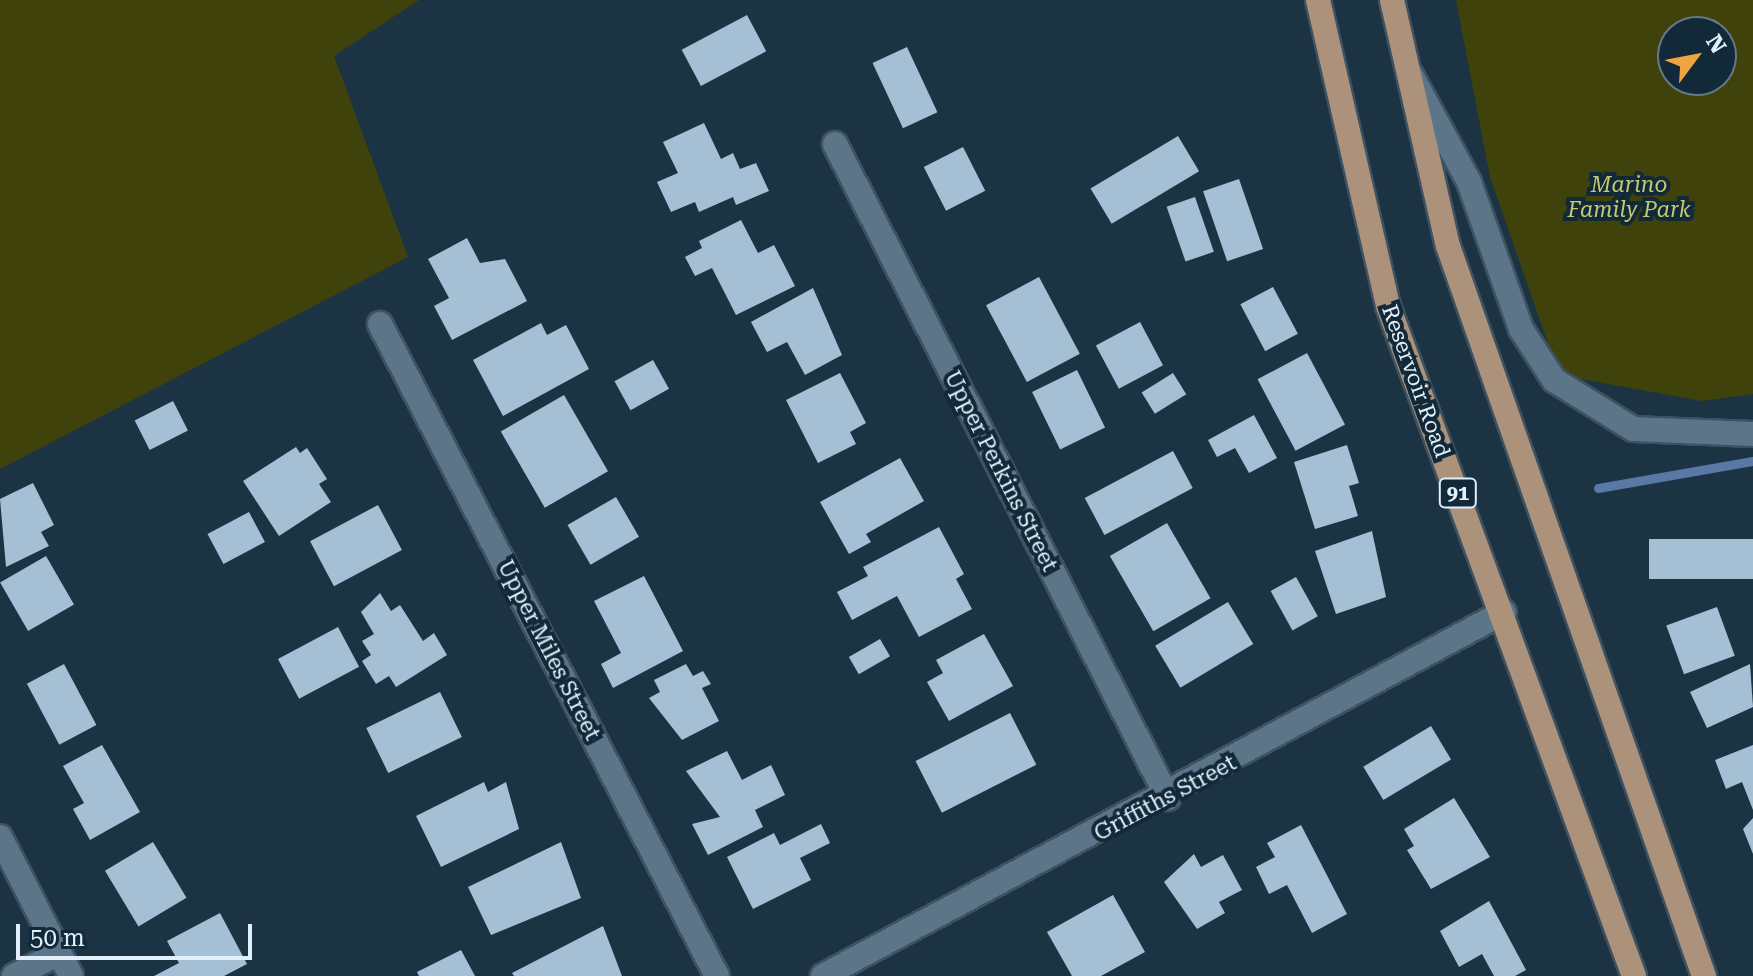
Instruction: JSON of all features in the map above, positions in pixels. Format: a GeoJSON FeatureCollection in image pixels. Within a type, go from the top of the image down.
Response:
{"type":"FeatureCollection","features":[{"type":"Feature","properties":{"kind":"main road","name":"Reservoir Road"},"geometry":{"type":"LineString","coordinates":[[1318,0],[1388,306],[1504,612],[1634,976]]}},
{"type":"Feature","properties":{"kind":"main road"},"geometry":{"type":"LineString","coordinates":[[1392,0],[1448,246],[1704,976]]}},
{"type":"Feature","properties":{"kind":"street"},"geometry":{"type":"LineString","coordinates":[[1404,63],[1469,182],[1521,329],[1554,380],[1633,429],[1753,434]]}},
{"type":"Feature","properties":{"kind":"street","name":"Upper Perkins Street"},"geometry":{"type":"LineString","coordinates":[[835,144],[1168,798]]}},
{"type":"Feature","properties":{"kind":"street","name":"Upper Miles Street"},"geometry":{"type":"LineString","coordinates":[[380,324],[717,976]]}},
{"type":"Feature","properties":{"kind":"street","name":"Griffiths Street"},"geometry":{"type":"LineString","coordinates":[[823,976],[1168,798],[1504,612]]}},
{"type":"Feature","properties":{"kind":"street"},"geometry":{"type":"LineString","coordinates":[[0,837],[71,976]]}},
{"type":"Feature","properties":{"kind":"street"},"geometry":{"type":"LineString","coordinates":[[14,976],[59,953]]}},
{"type":"Feature","properties":{"kind":"green space"},"geometry":{"type":"Polygon","coordinates":[[[0,0],[419,0],[334,56],[408,257],[0,469],[0,0]]]}},
{"type":"Feature","properties":{"kind":"green space","name":"Marino Family Park"},"geometry":{"type":"Polygon","coordinates":[[[1456,0],[1753,0],[1753,394],[1702,401],[1559,375],[1490,177],[1456,0]]]}},
{"type":"Feature","properties":{"kind":"building"},"geometry":{"type":"Polygon","coordinates":[[[747,15],[766,51],[701,86],[682,50],[747,15]]]}},
{"type":"Feature","properties":{"kind":"building"},"geometry":{"type":"Polygon","coordinates":[[[907,47],[937,112],[903,128],[873,63],[907,47]]]}},
{"type":"Feature","properties":{"kind":"building"},"geometry":{"type":"Polygon","coordinates":[[[704,123],[721,159],[733,153],[740,169],[756,163],[769,191],[736,205],[733,197],[699,212],[695,202],[671,212],[657,182],[678,173],[663,142],[704,123]]]}},
{"type":"Feature","properties":{"kind":"building"},"geometry":{"type":"Polygon","coordinates":[[[1178,136],[1199,171],[1112,224],[1091,189],[1178,136]]]}},
{"type":"Feature","properties":{"kind":"building"},"geometry":{"type":"Polygon","coordinates":[[[963,147],[985,191],[946,211],[924,167],[963,147]]]}},
{"type":"Feature","properties":{"kind":"building"},"geometry":{"type":"Polygon","coordinates":[[[1239,179],[1263,249],[1227,261],[1203,191],[1239,179]]]}},
{"type":"Feature","properties":{"kind":"building"},"geometry":{"type":"Polygon","coordinates":[[[1195,197],[1214,252],[1186,262],[1167,207],[1195,197]]]}},
{"type":"Feature","properties":{"kind":"building"},"geometry":{"type":"Polygon","coordinates":[[[741,220],[758,253],[774,245],[795,286],[736,315],[712,268],[695,276],[685,257],[702,248],[699,241],[741,220]]]}},
{"type":"Feature","properties":{"kind":"building"},"geometry":{"type":"Polygon","coordinates":[[[467,238],[480,263],[505,259],[527,301],[452,340],[434,306],[449,298],[428,259],[467,238]]]}},
{"type":"Feature","properties":{"kind":"building"},"geometry":{"type":"Polygon","coordinates":[[[1039,277],[1080,354],[1027,382],[986,305],[1039,277]]]}},
{"type":"Feature","properties":{"kind":"building"},"geometry":{"type":"Polygon","coordinates":[[[1273,287],[1298,334],[1265,351],[1240,304],[1273,287]]]}},
{"type":"Feature","properties":{"kind":"building"},"geometry":{"type":"Polygon","coordinates":[[[813,288],[842,355],[805,375],[787,342],[767,352],[751,322],[813,288]]]}},
{"type":"Feature","properties":{"kind":"building"},"geometry":{"type":"Polygon","coordinates":[[[1140,322],[1163,365],[1119,389],[1096,345],[1140,322]]]}},
{"type":"Feature","properties":{"kind":"building"},"geometry":{"type":"Polygon","coordinates":[[[541,323],[547,335],[566,325],[589,369],[503,416],[473,360],[541,323]]]}},
{"type":"Feature","properties":{"kind":"building"},"geometry":{"type":"Polygon","coordinates":[[[1307,353],[1345,425],[1296,451],[1258,379],[1307,353]]]}},
{"type":"Feature","properties":{"kind":"building"},"geometry":{"type":"Polygon","coordinates":[[[653,360],[669,389],[631,410],[615,381],[653,360]]]}},
{"type":"Feature","properties":{"kind":"building"},"geometry":{"type":"Polygon","coordinates":[[[1077,370],[1105,428],[1060,449],[1032,392],[1077,370]]]}},
{"type":"Feature","properties":{"kind":"building"},"geometry":{"type":"Polygon","coordinates":[[[840,373],[866,423],[850,432],[856,444],[818,463],[786,400],[840,373]]]}},
{"type":"Feature","properties":{"kind":"building"},"geometry":{"type":"Polygon","coordinates":[[[1173,373],[1186,394],[1155,414],[1142,393],[1173,373]]]}},
{"type":"Feature","properties":{"kind":"building"},"geometry":{"type":"Polygon","coordinates":[[[564,395],[608,471],[545,508],[501,432],[564,395]]]}},
{"type":"Feature","properties":{"kind":"building"},"geometry":{"type":"Polygon","coordinates":[[[173,401],[188,430],[150,450],[135,421],[173,401]]]}},
{"type":"Feature","properties":{"kind":"building"},"geometry":{"type":"Polygon","coordinates":[[[1254,415],[1277,458],[1249,473],[1235,448],[1217,457],[1208,440],[1254,415]]]}},
{"type":"Feature","properties":{"kind":"building"},"geometry":{"type":"Polygon","coordinates":[[[1347,445],[1359,483],[1349,486],[1358,516],[1315,529],[1294,462],[1347,445]]]}},
{"type":"Feature","properties":{"kind":"building"},"geometry":{"type":"Polygon","coordinates":[[[296,447],[300,453],[307,448],[327,479],[319,484],[331,502],[279,536],[243,481],[296,447]]]}},
{"type":"Feature","properties":{"kind":"building"},"geometry":{"type":"Polygon","coordinates":[[[1173,451],[1193,488],[1104,535],[1085,498],[1173,451]]]}},
{"type":"Feature","properties":{"kind":"building"},"geometry":{"type":"Polygon","coordinates":[[[900,458],[924,501],[866,534],[871,542],[849,554],[820,502],[900,458]]]}},
{"type":"Feature","properties":{"kind":"building"},"geometry":{"type":"Polygon","coordinates":[[[33,483],[54,525],[41,532],[49,546],[6,567],[0,499],[33,483]]]}},
{"type":"Feature","properties":{"kind":"building"},"geometry":{"type":"Polygon","coordinates":[[[616,497],[639,537],[591,565],[568,525],[616,497]]]}},
{"type":"Feature","properties":{"kind":"building"},"geometry":{"type":"Polygon","coordinates":[[[378,505],[402,550],[334,586],[310,541],[378,505]]]}},
{"type":"Feature","properties":{"kind":"building"},"geometry":{"type":"Polygon","coordinates":[[[249,512],[265,542],[223,564],[208,534],[249,512]]]}},
{"type":"Feature","properties":{"kind":"building"},"geometry":{"type":"Polygon","coordinates":[[[1167,523],[1210,598],[1153,631],[1110,556],[1167,523]]]}},
{"type":"Feature","properties":{"kind":"building"},"geometry":{"type":"Polygon","coordinates":[[[939,527],[964,574],[956,579],[972,609],[919,637],[897,596],[852,620],[837,592],[868,576],[863,567],[939,527]]]}},
{"type":"Feature","properties":{"kind":"building"},"geometry":{"type":"Polygon","coordinates":[[[1372,531],[1386,597],[1336,614],[1315,551],[1372,531]]]}},
{"type":"Feature","properties":{"kind":"building"},"geometry":{"type":"Polygon","coordinates":[[[1649,539],[1753,539],[1753,579],[1649,579],[1649,539]]]}},
{"type":"Feature","properties":{"kind":"building"},"geometry":{"type":"Polygon","coordinates":[[[46,556],[74,604],[28,631],[0,582],[46,556]]]}},
{"type":"Feature","properties":{"kind":"building"},"geometry":{"type":"Polygon","coordinates":[[[644,576],[683,651],[613,688],[601,664],[621,653],[594,601],[644,576]]]}},
{"type":"Feature","properties":{"kind":"building"},"geometry":{"type":"Polygon","coordinates":[[[1296,577],[1318,616],[1292,630],[1271,591],[1296,577]]]}},
{"type":"Feature","properties":{"kind":"building"},"geometry":{"type":"Polygon","coordinates":[[[380,593],[391,611],[400,605],[423,641],[434,633],[447,655],[396,687],[389,676],[376,684],[362,661],[371,655],[362,641],[374,634],[361,612],[380,593]]]}},
{"type":"Feature","properties":{"kind":"building"},"geometry":{"type":"Polygon","coordinates":[[[1228,602],[1253,644],[1180,688],[1155,646],[1228,602]]]}},
{"type":"Feature","properties":{"kind":"building"},"geometry":{"type":"Polygon","coordinates":[[[1717,607],[1735,656],[1684,674],[1666,625],[1717,607]]]}},
{"type":"Feature","properties":{"kind":"building"},"geometry":{"type":"Polygon","coordinates":[[[338,627],[359,667],[299,699],[278,659],[338,627]]]}},
{"type":"Feature","properties":{"kind":"building"},"geometry":{"type":"Polygon","coordinates":[[[984,634],[1013,686],[949,721],[927,682],[943,673],[936,660],[984,634]]]}},
{"type":"Feature","properties":{"kind":"building"},"geometry":{"type":"Polygon","coordinates":[[[880,639],[890,656],[859,674],[849,657],[880,639]]]}},
{"type":"Feature","properties":{"kind":"building"},"geometry":{"type":"Polygon","coordinates":[[[64,664],[96,725],[59,745],[27,684],[64,664]]]}},
{"type":"Feature","properties":{"kind":"building"},"geometry":{"type":"Polygon","coordinates":[[[686,664],[693,676],[703,671],[711,684],[702,688],[719,721],[682,740],[649,698],[660,692],[654,680],[686,664]]]}},
{"type":"Feature","properties":{"kind":"building"},"geometry":{"type":"Polygon","coordinates":[[[1750,664],[1753,707],[1707,728],[1690,692],[1750,664]]]}},
{"type":"Feature","properties":{"kind":"building"},"geometry":{"type":"Polygon","coordinates":[[[440,692],[462,737],[388,773],[366,728],[440,692]]]}},
{"type":"Feature","properties":{"kind":"building"},"geometry":{"type":"Polygon","coordinates":[[[1010,713],[1036,765],[942,813],[916,761],[1010,713]]]}},
{"type":"Feature","properties":{"kind":"building"},"geometry":{"type":"Polygon","coordinates":[[[1431,726],[1451,759],[1383,800],[1363,767],[1431,726]]]}},
{"type":"Feature","properties":{"kind":"building"},"geometry":{"type":"Polygon","coordinates":[[[102,745],[140,812],[90,840],[73,809],[84,803],[63,766],[102,745]]]}},
{"type":"Feature","properties":{"kind":"building"},"geometry":{"type":"Polygon","coordinates":[[[1753,745],[1753,810],[1742,782],[1726,789],[1715,760],[1753,745]]]}},
{"type":"Feature","properties":{"kind":"building"},"geometry":{"type":"Polygon","coordinates":[[[727,751],[742,780],[771,765],[785,795],[755,810],[763,827],[708,855],[692,824],[720,817],[686,771],[727,751]]]}},
{"type":"Feature","properties":{"kind":"building"},"geometry":{"type":"Polygon","coordinates":[[[484,782],[488,792],[506,782],[519,829],[441,867],[416,816],[484,782]]]}},
{"type":"Feature","properties":{"kind":"building"},"geometry":{"type":"Polygon","coordinates":[[[1454,798],[1490,857],[1431,889],[1407,850],[1414,846],[1404,829],[1454,798]]]}},
{"type":"Feature","properties":{"kind":"building"},"geometry":{"type":"Polygon","coordinates":[[[1753,818],[1753,854],[1743,829],[1753,818]]]}},
{"type":"Feature","properties":{"kind":"building"},"geometry":{"type":"Polygon","coordinates":[[[821,824],[830,843],[800,858],[811,880],[753,909],[727,857],[774,833],[780,845],[821,824]]]}},
{"type":"Feature","properties":{"kind":"building"},"geometry":{"type":"Polygon","coordinates":[[[1301,825],[1347,914],[1312,933],[1287,885],[1269,894],[1256,867],[1275,857],[1267,843],[1301,825]]]}},
{"type":"Feature","properties":{"kind":"building"},"geometry":{"type":"Polygon","coordinates":[[[153,842],[186,898],[138,927],[105,871],[153,842]]]}},
{"type":"Feature","properties":{"kind":"building"},"geometry":{"type":"Polygon","coordinates":[[[561,842],[581,898],[491,935],[468,887],[561,842]]]}},
{"type":"Feature","properties":{"kind":"building"},"geometry":{"type":"Polygon","coordinates":[[[1194,854],[1201,867],[1223,855],[1242,890],[1219,902],[1225,913],[1197,929],[1164,882],[1194,854]]]}},
{"type":"Feature","properties":{"kind":"building"},"geometry":{"type":"Polygon","coordinates":[[[1113,895],[1145,952],[1101,976],[1072,976],[1047,932],[1113,895]]]}},
{"type":"Feature","properties":{"kind":"building"},"geometry":{"type":"Polygon","coordinates":[[[1489,901],[1526,970],[1515,976],[1494,976],[1482,954],[1459,967],[1440,931],[1489,901]]]}},
{"type":"Feature","properties":{"kind":"building"},"geometry":{"type":"Polygon","coordinates":[[[220,913],[247,964],[224,976],[154,976],[179,963],[167,941],[220,913]]]}},
{"type":"Feature","properties":{"kind":"building"},"geometry":{"type":"Polygon","coordinates":[[[603,926],[622,976],[514,976],[512,973],[603,926]]]}},
{"type":"Feature","properties":{"kind":"building"},"geometry":{"type":"Polygon","coordinates":[[[461,950],[475,976],[419,976],[417,972],[461,950]]]}},
{"type":"Feature","properties":{"kind":"waterway"},"geometry":{"type":"LineString","coordinates":[[1598,488],[1753,461]]}}]}
